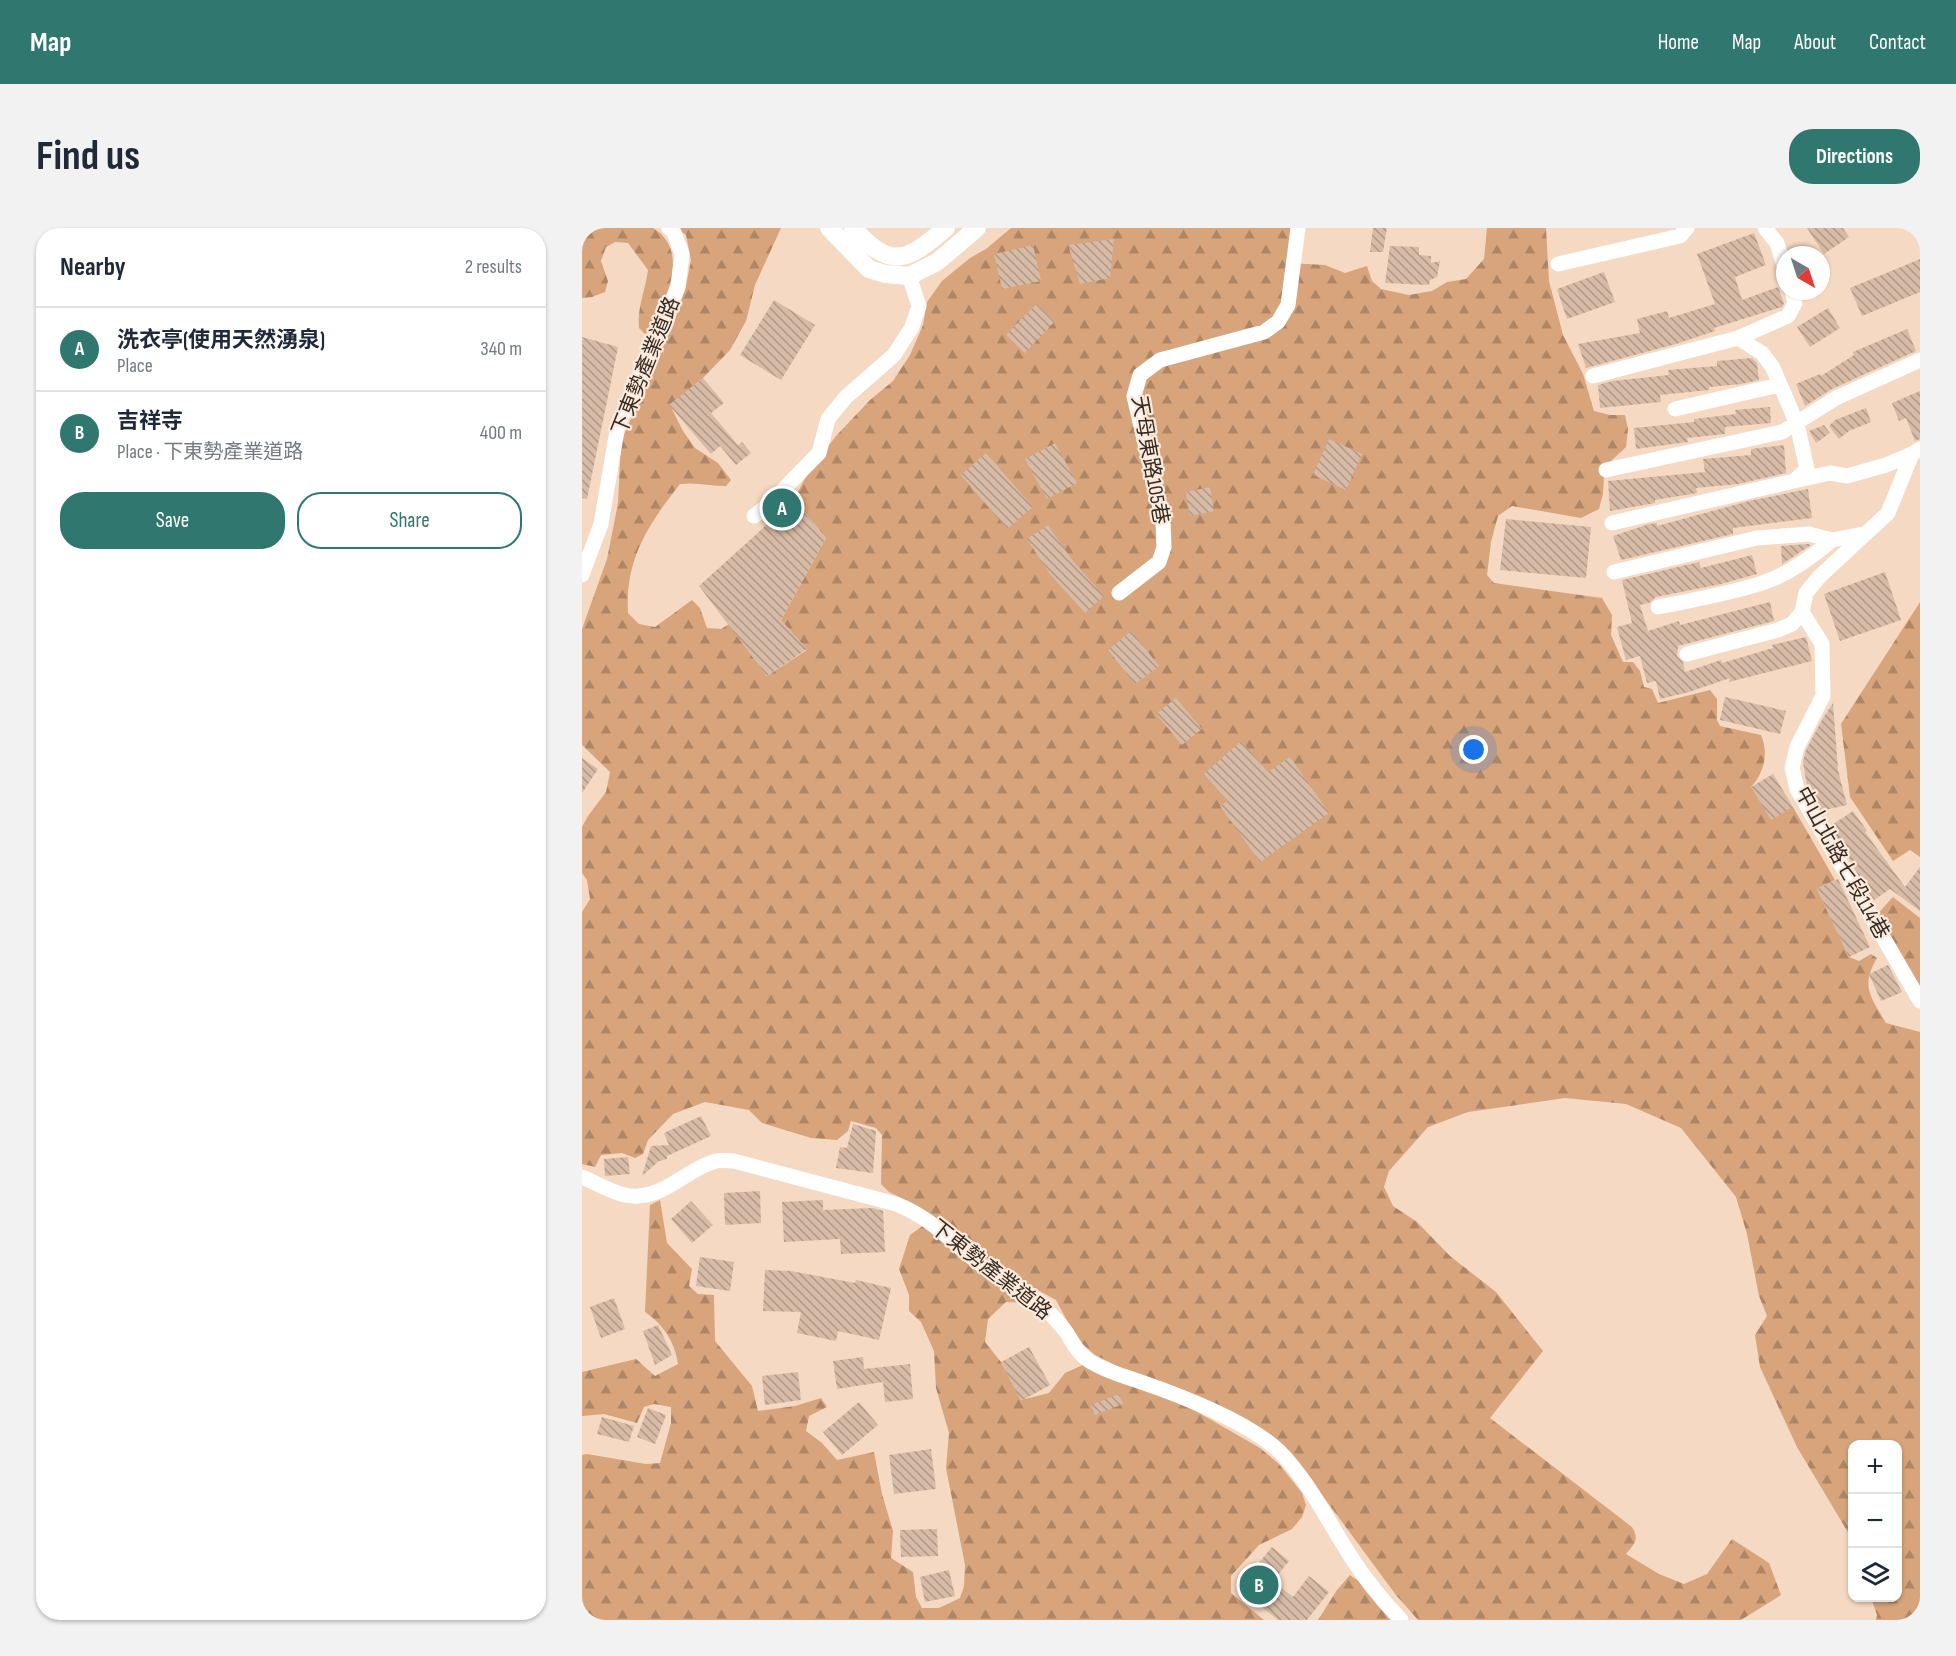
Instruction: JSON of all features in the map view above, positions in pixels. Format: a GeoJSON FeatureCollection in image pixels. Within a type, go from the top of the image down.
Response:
{"type":"FeatureCollection","features":[{"type":"Feature","properties":{"kind":"street","name":"下東勢產業道路"},"geometry":{"type":"LineString","coordinates":[[582,575],[601,524],[618,426],[678,287],[682,254],[673,230],[669,228]]}},
{"type":"Feature","properties":{"kind":"street"},"geometry":{"type":"LineString","coordinates":[[829,228],[869,269],[885,274],[909,276],[937,262],[977,228]]}},
{"type":"Feature","properties":{"kind":"street"},"geometry":{"type":"LineString","coordinates":[[853,228],[869,246],[886,256],[904,257],[923,247],[946,228]]}},
{"type":"Feature","properties":{"kind":"street","name":"天母東路105巷"},"geometry":{"type":"LineString","coordinates":[[1119,593],[1159,562],[1164,547],[1163,521],[1134,396],[1140,375],[1161,360],[1264,332],[1278,322],[1288,305],[1298,228]]}},
{"type":"Feature","properties":{"kind":"street"},"geometry":{"type":"LineString","coordinates":[[1557,264],[1680,236],[1687,228]]}},
{"type":"Feature","properties":{"kind":"street"},"geometry":{"type":"LineString","coordinates":[[1765,228],[1778,246]]}},
{"type":"Feature","properties":{"kind":"street"},"geometry":{"type":"LineString","coordinates":[[754,516],[819,453],[828,419],[846,397],[894,355],[912,327],[919,306],[909,276]]}},
{"type":"Feature","properties":{"kind":"street"},"geometry":{"type":"LineString","coordinates":[[1593,376],[1738,338],[1788,316],[1794,300]]}},
{"type":"Feature","properties":{"kind":"street"},"geometry":{"type":"LineString","coordinates":[[1738,338],[1762,353],[1773,368],[1797,424],[1807,469],[1794,481]]}},
{"type":"Feature","properties":{"kind":"street"},"geometry":{"type":"LineString","coordinates":[[1606,470],[1782,432],[1836,398],[1920,360]]}},
{"type":"Feature","properties":{"kind":"street"},"geometry":{"type":"LineString","coordinates":[[1675,409],[1779,384]]}},
{"type":"Feature","properties":{"kind":"street"},"geometry":{"type":"LineString","coordinates":[[1612,523],[1830,473],[1847,476],[1886,465],[1916,451]]}},
{"type":"Feature","properties":{"kind":"street"},"geometry":{"type":"LineString","coordinates":[[1687,654],[1778,630],[1792,624],[1802,612],[1806,594],[1819,577],[1887,513],[1916,451]]}},
{"type":"Feature","properties":{"kind":"street"},"geometry":{"type":"LineString","coordinates":[[1614,572],[1757,538],[1809,534],[1832,540],[1863,534]]}},
{"type":"Feature","properties":{"kind":"street"},"geometry":{"type":"LineString","coordinates":[[1658,608],[1762,584],[1812,557],[1832,540]]}},
{"type":"Feature","properties":{"kind":"street","name":"中山北路七段114巷"},"geometry":{"type":"LineString","coordinates":[[1802,612],[1822,644],[1823,696],[1797,747],[1792,768],[1797,789],[1920,1001]]}},
{"type":"Feature","properties":{"kind":"street","name":"下東勢產業道路"},"geometry":{"type":"LineString","coordinates":[[582,1177],[619,1193],[638,1196],[657,1191],[696,1169],[716,1161],[734,1161],[911,1209],[927,1219],[988,1270],[1026,1292],[1044,1306],[1067,1334],[1075,1349],[1090,1362],[1112,1373],[1152,1386],[1216,1412],[1267,1441],[1290,1463],[1379,1598],[1401,1620]]}},
{"type":"Feature","properties":{"kind":"green space"},"geometry":{"type":"Polygon","coordinates":[[[582,228],[653,228],[665,238],[671,251],[673,265],[671,280],[647,336],[639,328],[639,321],[648,270],[628,243],[615,242],[606,247],[601,261],[608,281],[605,292],[582,298],[582,228]]]}},
{"type":"Feature","properties":{"kind":"green space"},"geometry":{"type":"Polygon","coordinates":[[[677,228],[781,228],[755,285],[746,321],[730,350],[703,378],[670,405],[683,431],[695,448],[718,463],[731,480],[726,486],[680,484],[658,514],[641,544],[630,576],[628,613],[639,624],[655,627],[692,600],[700,608],[707,628],[721,629],[729,624],[767,676],[807,650],[781,620],[826,538],[794,499],[808,473],[836,436],[870,400],[893,381],[910,355],[923,325],[927,302],[942,281],[1011,228],[1292,228],[1289,263],[1325,265],[1345,273],[1367,266],[1372,281],[1381,289],[1409,295],[1432,291],[1447,282],[1466,279],[1484,259],[1487,228],[1546,228],[1549,281],[1563,335],[1583,374],[1594,411],[1610,415],[1625,415],[1628,429],[1626,447],[1610,462],[1604,477],[1599,509],[1581,518],[1512,506],[1498,516],[1491,542],[1487,575],[1494,583],[1602,598],[1612,615],[1611,635],[1623,662],[1633,662],[1640,671],[1644,687],[1652,689],[1658,703],[1710,690],[1717,699],[1717,720],[1720,726],[1761,735],[1765,749],[1764,762],[1759,776],[1751,787],[1793,807],[1835,880],[1817,889],[1849,957],[1859,961],[1871,954],[1877,958],[1868,984],[1872,999],[1886,1023],[1920,1032],[1920,1620],[1876,1620],[1877,1615],[1872,1602],[1902,1602],[1902,1440],[1848,1440],[1848,1532],[1797,1447],[1760,1367],[1755,1335],[1767,1316],[1759,1296],[1747,1234],[1736,1197],[1681,1128],[1626,1104],[1565,1098],[1468,1112],[1428,1127],[1389,1171],[1384,1187],[1393,1206],[1417,1222],[1450,1256],[1496,1292],[1543,1351],[1490,1418],[1632,1527],[1636,1539],[1626,1554],[1659,1574],[1684,1584],[1707,1574],[1732,1539],[1769,1563],[1781,1595],[1741,1620],[1418,1620],[1396,1595],[1291,1453],[1095,1355],[1077,1339],[1056,1300],[989,1263],[913,1204],[889,1192],[881,1184],[882,1135],[876,1128],[851,1121],[848,1131],[837,1140],[811,1138],[762,1123],[749,1110],[705,1102],[673,1114],[648,1140],[643,1154],[635,1158],[622,1153],[601,1155],[595,1167],[582,1164],[582,912],[590,899],[587,880],[582,873],[582,827],[606,792],[610,772],[582,745],[582,629],[607,559],[618,503],[621,441],[675,320],[686,286],[691,260],[686,235],[677,228]]]}},
{"type":"Feature","properties":{"kind":"green space"},"geometry":{"type":"Polygon","coordinates":[[[1920,602],[1920,857],[1910,850],[1893,861],[1850,797],[1841,724],[1920,602]]]}},
{"type":"Feature","properties":{"kind":"green space"},"geometry":{"type":"Polygon","coordinates":[[[1893,897],[1920,918],[1920,997],[1872,920],[1893,897]]]}},
{"type":"Feature","properties":{"kind":"green space"},"geometry":{"type":"Polygon","coordinates":[[[660,1200],[667,1243],[692,1269],[689,1286],[698,1294],[714,1295],[715,1341],[752,1386],[758,1411],[795,1406],[821,1398],[827,1407],[809,1416],[806,1431],[822,1443],[837,1460],[874,1452],[882,1494],[893,1531],[891,1558],[913,1572],[916,1597],[922,1608],[939,1608],[960,1598],[964,1586],[965,1565],[946,1468],[949,1433],[936,1388],[934,1351],[921,1322],[909,1311],[909,1295],[899,1269],[910,1235],[924,1225],[1028,1296],[1026,1303],[1006,1302],[988,1319],[985,1342],[1001,1362],[1021,1400],[1049,1393],[1065,1373],[1085,1364],[1180,1402],[1260,1448],[1279,1464],[1302,1493],[1306,1505],[1302,1517],[1292,1529],[1259,1545],[1231,1576],[1231,1593],[1264,1620],[582,1620],[582,1455],[646,1464],[660,1463],[671,1423],[671,1407],[654,1404],[644,1407],[637,1423],[604,1414],[582,1416],[582,1372],[636,1359],[655,1376],[678,1364],[667,1334],[645,1312],[650,1205],[660,1200]]]}},
{"type":"Feature","properties":{"kind":"green space"},"geometry":{"type":"Polygon","coordinates":[[[1350,1575],[1364,1585],[1394,1620],[1318,1620],[1337,1590],[1350,1575]]]}},
{"type":"Feature","properties":{"kind":"building"},"geometry":{"type":"Polygon","coordinates":[[[1373,228],[1387,228],[1383,252],[1370,252],[1373,228]]]}},
{"type":"Feature","properties":{"kind":"building"},"geometry":{"type":"Polygon","coordinates":[[[1807,228],[1843,228],[1849,237],[1830,250],[1830,246],[1819,246],[1807,228]]]}},
{"type":"Feature","properties":{"kind":"building"},"geometry":{"type":"Polygon","coordinates":[[[1754,233],[1766,265],[1735,277],[1742,300],[1776,288],[1776,300],[1783,300],[1782,307],[1714,328],[1715,331],[1676,344],[1586,368],[1578,344],[1640,333],[1637,319],[1667,311],[1669,318],[1715,304],[1697,254],[1754,233]]]}},
{"type":"Feature","properties":{"kind":"building"},"geometry":{"type":"Polygon","coordinates":[[[1114,239],[1110,278],[1080,284],[1068,245],[1114,239]]]}},
{"type":"Feature","properties":{"kind":"building"},"geometry":{"type":"Polygon","coordinates":[[[1033,245],[1041,281],[1002,289],[994,254],[1033,245]]]}},
{"type":"Feature","properties":{"kind":"building"},"geometry":{"type":"Polygon","coordinates":[[[1390,246],[1419,247],[1419,255],[1431,256],[1431,263],[1440,261],[1437,277],[1430,280],[1429,285],[1385,283],[1390,246]]]}},
{"type":"Feature","properties":{"kind":"building"},"geometry":{"type":"Polygon","coordinates":[[[1920,259],[1920,292],[1862,316],[1850,288],[1920,259]]]}},
{"type":"Feature","properties":{"kind":"building"},"geometry":{"type":"Polygon","coordinates":[[[1604,272],[1615,302],[1567,319],[1557,289],[1604,272]]]}},
{"type":"Feature","properties":{"kind":"building"},"geometry":{"type":"Polygon","coordinates":[[[774,300],[815,325],[781,380],[740,355],[774,300]]]}},
{"type":"Feature","properties":{"kind":"building"},"geometry":{"type":"Polygon","coordinates":[[[1036,304],[1055,321],[1025,353],[1006,335],[1036,304]]]}},
{"type":"Feature","properties":{"kind":"building"},"geometry":{"type":"Polygon","coordinates":[[[1828,308],[1840,328],[1810,347],[1797,327],[1828,308]]]}},
{"type":"Feature","properties":{"kind":"building"},"geometry":{"type":"Polygon","coordinates":[[[1907,329],[1916,351],[1832,389],[1805,406],[1796,384],[1820,374],[1821,376],[1854,355],[1853,352],[1907,329]]]}},
{"type":"Feature","properties":{"kind":"building"},"geometry":{"type":"Polygon","coordinates":[[[582,337],[618,347],[587,499],[582,498],[582,337]]]}},
{"type":"Feature","properties":{"kind":"building"},"geometry":{"type":"Polygon","coordinates":[[[1752,358],[1757,363],[1759,380],[1709,387],[1709,390],[1660,395],[1661,402],[1600,408],[1598,385],[1612,381],[1669,375],[1668,370],[1717,366],[1717,361],[1752,358]]]}},
{"type":"Feature","properties":{"kind":"building"},"geometry":{"type":"Polygon","coordinates":[[[703,378],[724,403],[711,413],[738,445],[742,442],[751,453],[736,465],[720,446],[711,454],[669,405],[703,378]]]}},
{"type":"Feature","properties":{"kind":"building"},"geometry":{"type":"Polygon","coordinates":[[[1920,391],[1920,439],[1915,441],[1906,418],[1899,421],[1892,403],[1920,391]]]}},
{"type":"Feature","properties":{"kind":"building"},"geometry":{"type":"Polygon","coordinates":[[[1770,407],[1771,423],[1725,427],[1725,434],[1687,438],[1688,442],[1636,449],[1634,428],[1694,422],[1694,419],[1736,414],[1735,410],[1770,407]]]}},
{"type":"Feature","properties":{"kind":"building"},"geometry":{"type":"Polygon","coordinates":[[[1866,408],[1871,422],[1849,431],[1839,439],[1829,426],[1835,420],[1866,408]]]}},
{"type":"Feature","properties":{"kind":"building"},"geometry":{"type":"Polygon","coordinates":[[[1824,425],[1830,433],[1816,443],[1809,431],[1824,425]]]}},
{"type":"Feature","properties":{"kind":"building"},"geometry":{"type":"Polygon","coordinates":[[[1329,439],[1362,454],[1346,490],[1313,475],[1329,439]]]}},
{"type":"Feature","properties":{"kind":"building"},"geometry":{"type":"Polygon","coordinates":[[[1055,443],[1077,483],[1047,499],[1025,459],[1055,443]]]}},
{"type":"Feature","properties":{"kind":"building"},"geometry":{"type":"Polygon","coordinates":[[[1784,445],[1786,473],[1738,484],[1696,488],[1697,493],[1610,511],[1608,481],[1705,472],[1703,459],[1751,455],[1751,449],[1784,445]]]}},
{"type":"Feature","properties":{"kind":"building"},"geometry":{"type":"Polygon","coordinates":[[[986,453],[1033,507],[1007,529],[961,475],[986,453]]]}},
{"type":"Feature","properties":{"kind":"building"},"geometry":{"type":"Polygon","coordinates":[[[1210,487],[1214,511],[1190,516],[1186,492],[1210,487]]]}},
{"type":"Feature","properties":{"kind":"building"},"geometry":{"type":"Polygon","coordinates":[[[1808,489],[1812,518],[1733,528],[1733,534],[1621,560],[1613,536],[1649,524],[1657,523],[1657,526],[1749,501],[1808,489]]]}},
{"type":"Feature","properties":{"kind":"building"},"geometry":{"type":"Polygon","coordinates":[[[794,500],[826,538],[781,620],[807,649],[767,676],[699,586],[794,500]]]}},
{"type":"Feature","properties":{"kind":"building"},"geometry":{"type":"Polygon","coordinates":[[[1506,519],[1591,527],[1586,578],[1500,570],[1506,519]]]}},
{"type":"Feature","properties":{"kind":"building"},"geometry":{"type":"Polygon","coordinates":[[[1048,525],[1073,561],[1104,596],[1085,613],[1049,573],[1027,539],[1048,525]]]}},
{"type":"Feature","properties":{"kind":"building"},"geometry":{"type":"Polygon","coordinates":[[[1811,545],[1782,564],[1781,546],[1811,545]]]}},
{"type":"Feature","properties":{"kind":"building"},"geometry":{"type":"Polygon","coordinates":[[[1752,555],[1757,574],[1656,597],[1649,603],[1640,605],[1648,631],[1679,621],[1680,625],[1770,602],[1774,621],[1678,646],[1677,656],[1683,662],[1685,672],[1806,637],[1812,661],[1729,682],[1730,678],[1660,699],[1656,681],[1647,683],[1640,656],[1626,660],[1617,627],[1632,623],[1622,580],[1699,562],[1701,568],[1752,555]]]}},
{"type":"Feature","properties":{"kind":"building"},"geometry":{"type":"Polygon","coordinates":[[[1885,572],[1901,620],[1840,641],[1824,594],[1885,572]]]}},
{"type":"Feature","properties":{"kind":"building"},"geometry":{"type":"Polygon","coordinates":[[[1131,631],[1159,666],[1135,684],[1108,650],[1131,631]]]}},
{"type":"Feature","properties":{"kind":"building"},"geometry":{"type":"Polygon","coordinates":[[[1725,697],[1786,711],[1780,734],[1720,720],[1725,697]]]}},
{"type":"Feature","properties":{"kind":"building"},"geometry":{"type":"Polygon","coordinates":[[[1176,698],[1202,729],[1182,745],[1156,714],[1176,698]]]}},
{"type":"Feature","properties":{"kind":"building"},"geometry":{"type":"Polygon","coordinates":[[[1833,703],[1838,770],[1847,805],[1821,811],[1807,787],[1803,762],[1806,750],[1833,703]]]}},
{"type":"Feature","properties":{"kind":"building"},"geometry":{"type":"Polygon","coordinates":[[[1241,741],[1268,772],[1290,757],[1329,813],[1260,862],[1220,806],[1228,801],[1204,774],[1241,741]]]}},
{"type":"Feature","properties":{"kind":"building"},"geometry":{"type":"Polygon","coordinates":[[[582,758],[598,769],[582,793],[582,758]]]}},
{"type":"Feature","properties":{"kind":"building"},"geometry":{"type":"Polygon","coordinates":[[[1773,774],[1793,807],[1771,820],[1751,787],[1773,774]]]}},
{"type":"Feature","properties":{"kind":"building"},"geometry":{"type":"Polygon","coordinates":[[[1853,811],[1867,831],[1865,832],[1905,887],[1920,867],[1920,911],[1890,889],[1874,900],[1868,892],[1830,826],[1853,811]]]}},
{"type":"Feature","properties":{"kind":"building"},"geometry":{"type":"Polygon","coordinates":[[[1838,879],[1870,947],[1849,957],[1817,889],[1838,879]]]}},
{"type":"Feature","properties":{"kind":"building"},"geometry":{"type":"Polygon","coordinates":[[[1888,965],[1902,992],[1881,1001],[1869,974],[1888,965]]]}},
{"type":"Feature","properties":{"kind":"building"},"geometry":{"type":"Polygon","coordinates":[[[701,1116],[711,1136],[667,1156],[667,1159],[659,1161],[642,1176],[651,1146],[669,1145],[664,1133],[701,1116]]]}},
{"type":"Feature","properties":{"kind":"building"},"geometry":{"type":"Polygon","coordinates":[[[853,1124],[876,1131],[873,1173],[836,1168],[840,1147],[847,1148],[853,1124]]]}},
{"type":"Feature","properties":{"kind":"building"},"geometry":{"type":"Polygon","coordinates":[[[628,1157],[630,1174],[605,1176],[604,1159],[628,1157]]]}},
{"type":"Feature","properties":{"kind":"building"},"geometry":{"type":"Polygon","coordinates":[[[760,1191],[761,1223],[725,1225],[724,1193],[760,1191]]]}},
{"type":"Feature","properties":{"kind":"building"},"geometry":{"type":"Polygon","coordinates":[[[823,1200],[823,1210],[873,1208],[883,1211],[885,1252],[841,1254],[840,1239],[784,1242],[782,1202],[823,1200]]]}},
{"type":"Feature","properties":{"kind":"building"},"geometry":{"type":"Polygon","coordinates":[[[691,1201],[713,1225],[692,1243],[671,1219],[691,1201]]]}},
{"type":"Feature","properties":{"kind":"building"},"geometry":{"type":"Polygon","coordinates":[[[700,1257],[734,1262],[730,1291],[696,1286],[700,1257]]]}},
{"type":"Feature","properties":{"kind":"building"},"geometry":{"type":"Polygon","coordinates":[[[765,1270],[791,1271],[855,1283],[856,1280],[891,1288],[879,1340],[838,1331],[836,1341],[797,1333],[801,1312],[763,1311],[765,1270]]]}},
{"type":"Feature","properties":{"kind":"building"},"geometry":{"type":"Polygon","coordinates":[[[614,1298],[625,1329],[601,1338],[590,1307],[614,1298]]]}},
{"type":"Feature","properties":{"kind":"building"},"geometry":{"type":"Polygon","coordinates":[[[658,1325],[672,1355],[655,1365],[643,1331],[658,1325]]]}},
{"type":"Feature","properties":{"kind":"building"},"geometry":{"type":"Polygon","coordinates":[[[1029,1347],[1050,1385],[1021,1401],[1001,1362],[1029,1347]]]}},
{"type":"Feature","properties":{"kind":"building"},"geometry":{"type":"Polygon","coordinates":[[[863,1357],[864,1369],[910,1364],[913,1399],[885,1402],[883,1382],[837,1389],[833,1361],[863,1357]]]}},
{"type":"Feature","properties":{"kind":"building"},"geometry":{"type":"Polygon","coordinates":[[[798,1372],[801,1400],[765,1405],[762,1376],[798,1372]]]}},
{"type":"Feature","properties":{"kind":"building"},"geometry":{"type":"Polygon","coordinates":[[[1119,1394],[1123,1404],[1095,1415],[1091,1405],[1119,1394]]]}},
{"type":"Feature","properties":{"kind":"building"},"geometry":{"type":"Polygon","coordinates":[[[859,1402],[878,1425],[842,1455],[823,1432],[859,1402]]]}},
{"type":"Feature","properties":{"kind":"building"},"geometry":{"type":"Polygon","coordinates":[[[648,1408],[666,1415],[655,1444],[637,1437],[648,1408]]]}},
{"type":"Feature","properties":{"kind":"building"},"geometry":{"type":"Polygon","coordinates":[[[602,1417],[634,1426],[629,1442],[597,1434],[602,1417]]]}},
{"type":"Feature","properties":{"kind":"building"},"geometry":{"type":"Polygon","coordinates":[[[931,1449],[936,1489],[894,1494],[889,1455],[931,1449]]]}},
{"type":"Feature","properties":{"kind":"building"},"geometry":{"type":"Polygon","coordinates":[[[937,1529],[938,1556],[901,1557],[900,1530],[937,1529]]]}},
{"type":"Feature","properties":{"kind":"building"},"geometry":{"type":"Polygon","coordinates":[[[1272,1547],[1289,1561],[1273,1581],[1293,1597],[1309,1576],[1329,1592],[1307,1620],[1278,1620],[1238,1588],[1272,1547]]]}},
{"type":"Feature","properties":{"kind":"building"},"geometry":{"type":"Polygon","coordinates":[[[949,1570],[955,1596],[925,1602],[920,1577],[949,1570]]]}},
{"type":"Feature","properties":{"kind":"place","name":"洗衣亭(使用天然湧泉)"},"geometry":{"type":"Point","coordinates":[782,508]}},
{"type":"Feature","properties":{"kind":"place","name":"吉祥寺"},"geometry":{"type":"Point","coordinates":[1259,1585]}}]}
